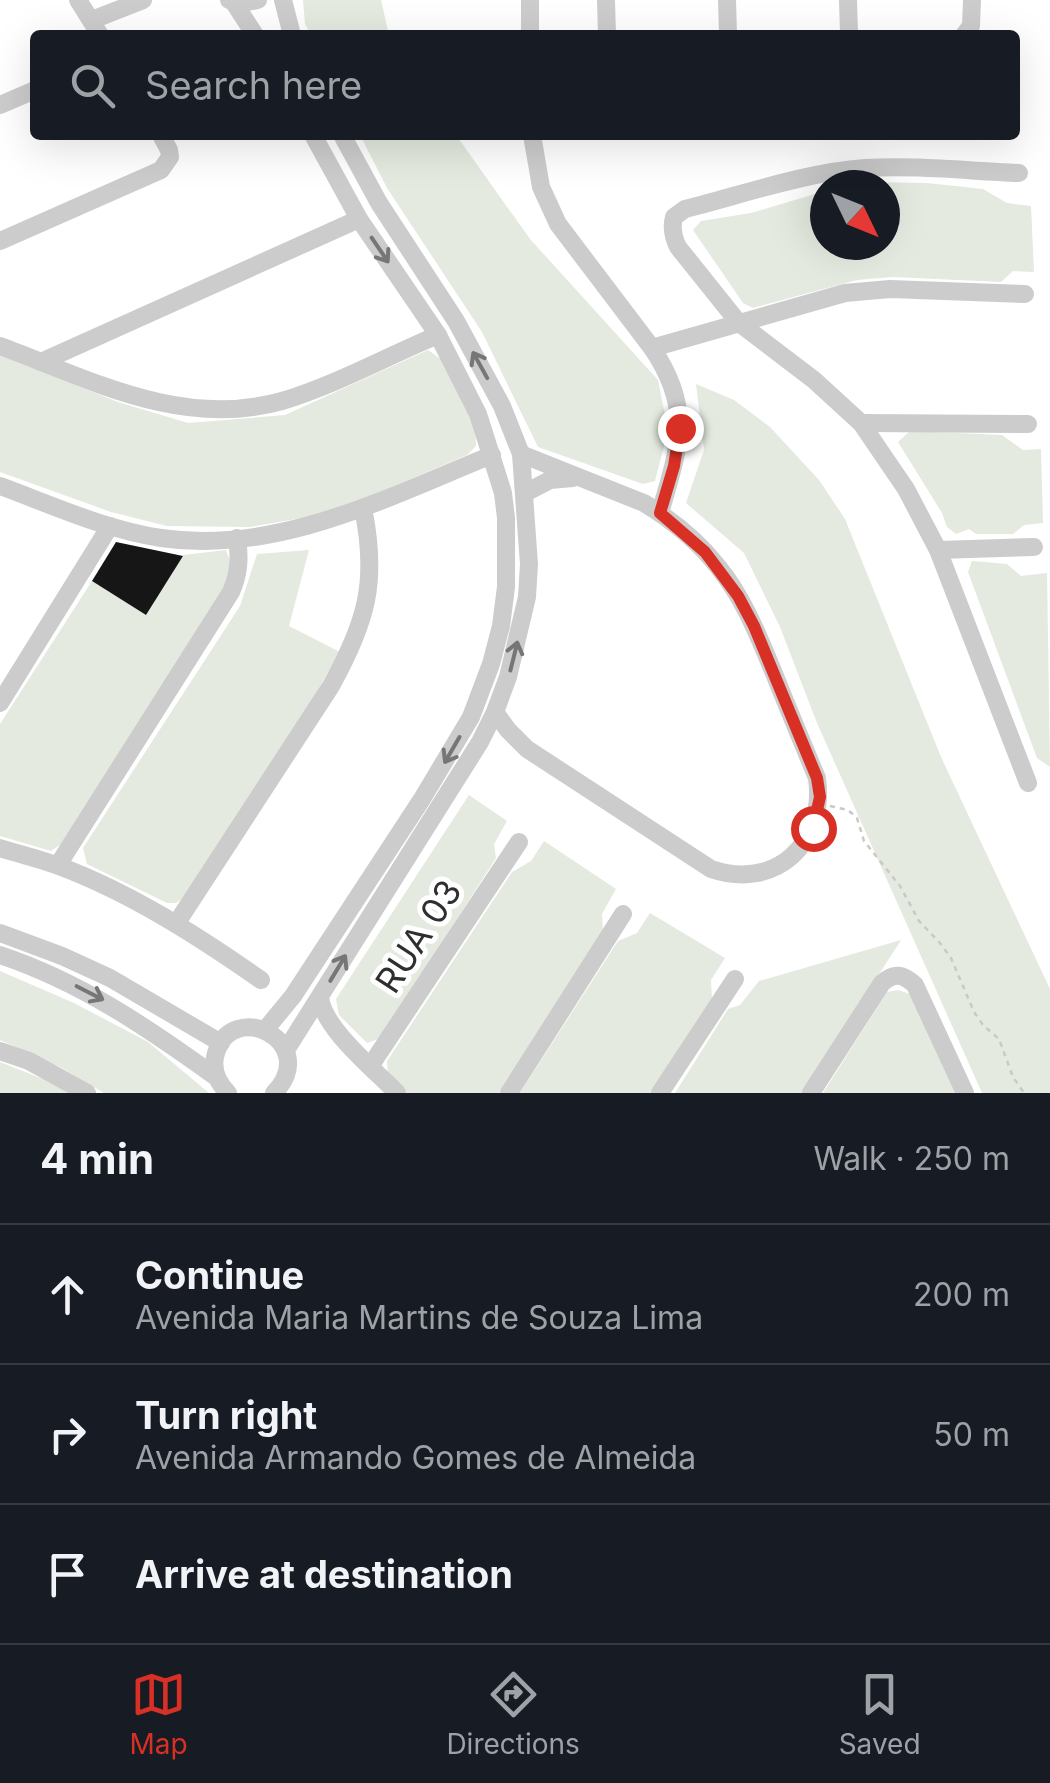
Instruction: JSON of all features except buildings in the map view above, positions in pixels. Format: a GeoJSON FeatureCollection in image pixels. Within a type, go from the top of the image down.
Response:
{"type":"FeatureCollection","features":[{"type":"Feature","properties":{"kind":"street"},"geometry":{"type":"LineString","coordinates":[[78,0],[96,28],[143,0]]}},
{"type":"Feature","properties":{"kind":"street"},"geometry":{"type":"LineString","coordinates":[[231,1],[258,0]]}},
{"type":"Feature","properties":{"kind":"street"},"geometry":{"type":"LineString","coordinates":[[282,0],[291,30]]}},
{"type":"Feature","properties":{"kind":"street"},"geometry":{"type":"LineString","coordinates":[[530,0],[530,30]]}},
{"type":"Feature","properties":{"kind":"street"},"geometry":{"type":"LineString","coordinates":[[606,0],[607,30]]}},
{"type":"Feature","properties":{"kind":"street"},"geometry":{"type":"LineString","coordinates":[[727,0],[728,30]]}},
{"type":"Feature","properties":{"kind":"street"},"geometry":{"type":"LineString","coordinates":[[845,30],[848,0]]}},
{"type":"Feature","properties":{"kind":"street"},"geometry":{"type":"LineString","coordinates":[[968,30],[972,0]]}},
{"type":"Feature","properties":{"kind":"street"},"geometry":{"type":"LineString","coordinates":[[231,1],[251,30]]}},
{"type":"Feature","properties":{"kind":"street"},"geometry":{"type":"LineString","coordinates":[[0,105],[30,92]]}},
{"type":"Feature","properties":{"kind":"street"},"geometry":{"type":"LineString","coordinates":[[0,241],[161,170],[170,157],[164,140]]}},
{"type":"Feature","properties":{"kind":"street"},"geometry":{"type":"LineString","coordinates":[[265,1030],[294,996],[471,717],[491,664],[506,587],[503,492],[478,414],[438,334],[359,219],[317,140]]}},
{"type":"Feature","properties":{"kind":"street"},"geometry":{"type":"LineString","coordinates":[[281,1090],[290,1043],[496,712],[527,596],[529,564],[521,454],[502,406],[456,322],[379,202],[345,140]]}},
{"type":"Feature","properties":{"kind":"street"},"geometry":{"type":"LineString","coordinates":[[533,140],[546,201],[568,240],[652,348],[670,378],[680,414],[674,466],[660,513]]}},
{"type":"Feature","properties":{"kind":"street"},"geometry":{"type":"LineString","coordinates":[[1019,174],[852,170],[814,176],[678,212],[672,223],[678,247],[738,322],[814,380],[861,423],[906,488],[938,550],[1028,783]]}},
{"type":"Feature","properties":{"kind":"street"},"geometry":{"type":"LineString","coordinates":[[41,362],[359,219]]}},
{"type":"Feature","properties":{"kind":"street"},"geometry":{"type":"LineString","coordinates":[[652,348],[845,293],[868,290],[1024,294]]}},
{"type":"Feature","properties":{"kind":"street"},"geometry":{"type":"LineString","coordinates":[[0,346],[156,403],[193,409],[237,408],[303,394],[438,334]]}},
{"type":"Feature","properties":{"kind":"street"},"geometry":{"type":"LineString","coordinates":[[861,423],[1028,424]]}},
{"type":"Feature","properties":{"kind":"street"},"geometry":{"type":"LineString","coordinates":[[496,712],[527,749],[711,868],[731,874],[756,873],[781,864],[813,828],[819,804],[817,778],[754,626],[738,596],[705,552],[644,503],[521,454]]}},
{"type":"Feature","properties":{"kind":"street"},"geometry":{"type":"LineString","coordinates":[[0,486],[110,526],[147,535],[178,540],[237,538],[304,527],[363,508],[492,455]]}},
{"type":"Feature","properties":{"kind":"street"},"geometry":{"type":"LineString","coordinates":[[525,494],[550,480],[579,477]]}},
{"type":"Feature","properties":{"kind":"street"},"geometry":{"type":"LineString","coordinates":[[176,924],[347,657],[360,628],[370,574],[370,542],[363,508]]}},
{"type":"Feature","properties":{"kind":"street"},"geometry":{"type":"LineString","coordinates":[[0,702],[110,526]]}},
{"type":"Feature","properties":{"kind":"street"},"geometry":{"type":"LineString","coordinates":[[58,866],[231,592],[237,577],[237,538]]}},
{"type":"Feature","properties":{"kind":"street"},"geometry":{"type":"LineString","coordinates":[[938,550],[1034,548]]}},
{"type":"Feature","properties":{"kind":"street"},"geometry":{"type":"LineString","coordinates":[[480,742],[498,740],[527,749]]}},
{"type":"Feature","properties":{"kind":"street","name":"RUA 03"},"geometry":{"type":"LineString","coordinates":[[371,1066],[518,842]]}},
{"type":"Feature","properties":{"kind":"street"},"geometry":{"type":"LineString","coordinates":[[0,848],[88,878],[202,939],[261,980]]}},
{"type":"Feature","properties":{"kind":"street"},"geometry":{"type":"LineString","coordinates":[[509,1093],[623,914]]}},
{"type":"Feature","properties":{"kind":"street"},"geometry":{"type":"LineString","coordinates":[[0,933],[110,978],[221,1043]]}},
{"type":"Feature","properties":{"kind":"street"},"geometry":{"type":"LineString","coordinates":[[0,955],[118,1008],[222,1085]]}},
{"type":"Feature","properties":{"kind":"street"},"geometry":{"type":"LineString","coordinates":[[811,1093],[882,983],[897,975],[915,985],[966,1093]]}},
{"type":"Feature","properties":{"kind":"street"},"geometry":{"type":"LineString","coordinates":[[660,1093],[735,979]]}},
{"type":"Feature","properties":{"kind":"street"},"geometry":{"type":"LineString","coordinates":[[320,998],[326,1017],[397,1093]]}},
{"type":"Feature","properties":{"kind":"street"},"geometry":{"type":"LineString","coordinates":[[222,1085],[214,1066],[226,1036],[241,1028],[265,1030],[290,1043]]}},
{"type":"Feature","properties":{"kind":"street"},"geometry":{"type":"LineString","coordinates":[[290,1043],[310,1028],[352,1048]]}},
{"type":"Feature","properties":{"kind":"street"},"geometry":{"type":"LineString","coordinates":[[0,1051],[29,1061],[87,1093]]}},
{"type":"Feature","properties":{"kind":"path"},"geometry":{"type":"LineString","coordinates":[[819,804],[848,810],[857,818],[864,841],[951,958],[974,1012],[999,1039],[1013,1077],[1024,1093]]}},
{"type":"Feature","properties":{"kind":"shaded area"},"geometry":{"type":"Polygon","coordinates":[[[303,0],[381,0],[388,30],[308,30],[303,0]]]}},
{"type":"Feature","properties":{"kind":"shaded area"},"geometry":{"type":"Polygon","coordinates":[[[363,140],[460,140],[530,239],[658,380],[668,430],[655,481],[643,484],[538,447],[482,332],[387,188],[363,140]]]}},
{"type":"Feature","properties":{"kind":"shaded area"},"geometry":{"type":"Polygon","coordinates":[[[900,183],[983,189],[1007,203],[1031,206],[1034,272],[1013,271],[1001,282],[893,277],[857,280],[753,308],[743,303],[693,230],[701,221],[751,213],[810,195],[810,260],[900,260],[900,183]]]}},
{"type":"Feature","properties":{"kind":"shaded area"},"geometry":{"type":"Polygon","coordinates":[[[428,350],[442,360],[475,426],[476,446],[467,455],[331,513],[250,527],[167,526],[111,512],[0,472],[0,355],[118,402],[188,423],[285,415],[428,350]]]}},
{"type":"Feature","properties":{"kind":"shaded area"},"geometry":{"type":"Polygon","coordinates":[[[696,384],[734,400],[770,427],[819,480],[845,519],[941,757],[1050,989],[1050,1093],[982,1093],[817,723],[780,627],[744,553],[686,503],[704,450],[696,384]]]}},
{"type":"Feature","properties":{"kind":"shaded area"},"geometry":{"type":"Polygon","coordinates":[[[910,431],[1002,435],[1023,450],[1041,449],[1043,523],[1024,525],[1013,534],[976,534],[969,529],[956,534],[947,527],[898,442],[910,431]]]}},
{"type":"Feature","properties":{"kind":"shaded area"},"geometry":{"type":"Polygon","coordinates":[[[226,550],[234,572],[64,842],[51,851],[0,836],[0,724],[92,581],[146,615],[183,555],[226,550]]]}},
{"type":"Feature","properties":{"kind":"shaded area"},"geometry":{"type":"Polygon","coordinates":[[[309,550],[289,626],[340,652],[182,899],[167,903],[87,864],[83,848],[240,606],[257,554],[309,550]]]}},
{"type":"Feature","properties":{"kind":"shaded area"},"geometry":{"type":"Polygon","coordinates":[[[972,561],[1007,564],[1021,576],[1047,573],[1050,767],[1037,758],[968,572],[972,561]]]}},
{"type":"Feature","properties":{"kind":"shaded area"},"geometry":{"type":"Polygon","coordinates":[[[469,795],[507,821],[494,844],[496,858],[381,1038],[367,1043],[339,1015],[336,999],[469,795]]]}},
{"type":"Feature","properties":{"kind":"shaded area"},"geometry":{"type":"Polygon","coordinates":[[[544,841],[616,889],[602,914],[603,931],[499,1093],[407,1093],[388,1075],[387,1061],[512,872],[531,861],[544,841]]]}},
{"type":"Feature","properties":{"kind":"shaded area"},"geometry":{"type":"Polygon","coordinates":[[[650,913],[725,958],[711,980],[712,999],[651,1093],[520,1093],[618,941],[637,933],[650,913]]]}},
{"type":"Feature","properties":{"kind":"shaded area"},"geometry":{"type":"Polygon","coordinates":[[[901,940],[803,1093],[675,1093],[728,1009],[740,1005],[759,981],[901,940]]]}},
{"type":"Feature","properties":{"kind":"shaded area"},"geometry":{"type":"Polygon","coordinates":[[[0,971],[74,1003],[148,1042],[209,1093],[104,1093],[60,1067],[0,1040],[0,971]]]}},
{"type":"Feature","properties":{"kind":"shaded area"},"geometry":{"type":"Polygon","coordinates":[[[887,992],[910,994],[956,1093],[823,1093],[887,992]]]}},
{"type":"Feature","properties":{"kind":"shaded area"},"geometry":{"type":"Polygon","coordinates":[[[0,1062],[58,1085],[70,1093],[0,1093],[0,1062]]]}},
{"type":"Feature","properties":{"kind":"route"},"geometry":{"type":"LineString","coordinates":[[680,428],[660,513],[720,568],[754,626],[817,778],[820,797],[813,828]]}}]}
